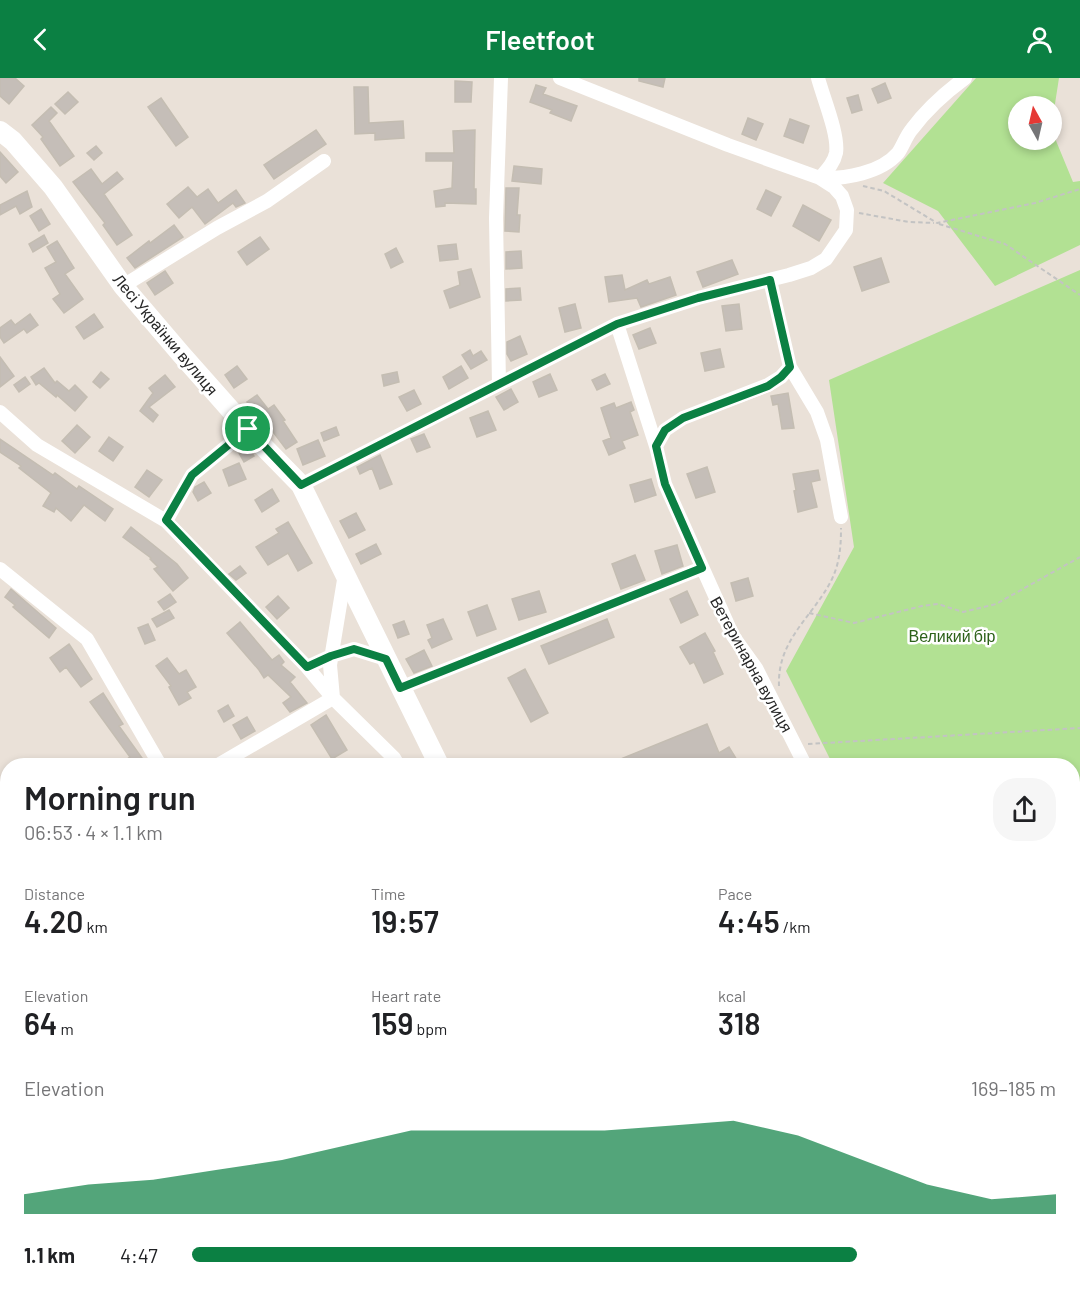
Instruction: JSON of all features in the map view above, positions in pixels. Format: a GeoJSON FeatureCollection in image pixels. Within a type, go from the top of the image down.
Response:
{"type":"FeatureCollection","features":[{"type":"Feature","properties":{"kind":"street"},"geometry":{"type":"LineString","coordinates":[[499,384],[496,218],[501,85],[512,78]]}},
{"type":"Feature","properties":{"kind":"street"},"geometry":{"type":"LineString","coordinates":[[301,485],[617,324],[698,298],[811,268],[826,259],[846,230],[847,210],[842,196],[834,187],[820,178],[728,145],[560,78]]}},
{"type":"Feature","properties":{"kind":"street"},"geometry":{"type":"LineString","coordinates":[[818,78],[836,141],[836,154],[820,178]]}},
{"type":"Feature","properties":{"kind":"street"},"geometry":{"type":"LineString","coordinates":[[820,178],[858,174],[880,166],[897,154],[912,129],[951,88],[965,78]]}},
{"type":"Feature","properties":{"kind":"street","name":"Лесі Українки вулиця"},"geometry":{"type":"LineString","coordinates":[[0,131],[14,141],[53,187],[123,286],[248,429],[301,485],[435,758]]}},
{"type":"Feature","properties":{"kind":"street"},"geometry":{"type":"LineString","coordinates":[[123,286],[217,228],[267,201],[324,161]]}},
{"type":"Feature","properties":{"kind":"street"},"geometry":{"type":"LineString","coordinates":[[770,280],[790,367],[817,412],[827,441],[842,517]]}},
{"type":"Feature","properties":{"kind":"street","name":"Ветеринарна вулиця"},"geometry":{"type":"LineString","coordinates":[[617,324],[656,446],[665,484],[733,636],[756,668],[802,758]]}},
{"type":"Feature","properties":{"kind":"street"},"geometry":{"type":"LineString","coordinates":[[656,446],[665,430],[683,418],[768,386],[790,367]]}},
{"type":"Feature","properties":{"kind":"street"},"geometry":{"type":"LineString","coordinates":[[0,412],[37,445],[166,520],[307,667],[333,698],[394,758]]}},
{"type":"Feature","properties":{"kind":"street"},"geometry":{"type":"LineString","coordinates":[[166,520],[192,475],[248,429]]}},
{"type":"Feature","properties":{"kind":"street"},"geometry":{"type":"LineString","coordinates":[[400,688],[702,568]]}},
{"type":"Feature","properties":{"kind":"street"},"geometry":{"type":"LineString","coordinates":[[0,569],[87,639],[156,758]]}},
{"type":"Feature","properties":{"kind":"street"},"geometry":{"type":"LineString","coordinates":[[333,698],[330,665],[345,573]]}},
{"type":"Feature","properties":{"kind":"street"},"geometry":{"type":"LineString","coordinates":[[307,667],[354,649],[386,659]]}},
{"type":"Feature","properties":{"kind":"street"},"geometry":{"type":"LineString","coordinates":[[230,758],[333,698]]}},
{"type":"Feature","properties":{"kind":"path"},"geometry":{"type":"LineString","coordinates":[[864,186],[884,191],[937,223],[1005,244],[1080,295]]}},
{"type":"Feature","properties":{"kind":"path"},"geometry":{"type":"LineString","coordinates":[[847,210],[909,222],[937,223],[1035,203],[1080,189]]}},
{"type":"Feature","properties":{"kind":"path"},"geometry":{"type":"LineString","coordinates":[[779,693],[782,656],[832,579],[841,552],[842,517]]}},
{"type":"Feature","properties":{"kind":"path"},"geometry":{"type":"LineString","coordinates":[[809,613],[854,623],[938,604],[963,612],[996,604],[1080,557]]}},
{"type":"Feature","properties":{"kind":"path"},"geometry":{"type":"LineString","coordinates":[[796,745],[1080,728]]}},
{"type":"Feature","properties":{"kind":"green space"},"geometry":{"type":"Polygon","coordinates":[[[976,78],[1059,78],[1056,96],[1008,96],[1008,150],[1060,150],[1073,182],[1080,181],[1080,245],[995,286],[938,211],[883,183],[976,78]]]}},
{"type":"Feature","properties":{"kind":"green space","name":"Великий бір"},"geometry":{"type":"Polygon","coordinates":[[[1080,270],[1080,758],[830,758],[786,671],[854,547],[829,380],[1080,270]]]}},
{"type":"Feature","properties":{"kind":"building"},"geometry":{"type":"Polygon","coordinates":[[[0,78],[15,78],[24,86],[9,104],[0,96],[0,78]]]}},
{"type":"Feature","properties":{"kind":"building"},"geometry":{"type":"Polygon","coordinates":[[[639,78],[665,78],[663,87],[639,81],[639,78]]]}},
{"type":"Feature","properties":{"kind":"building"},"geometry":{"type":"Polygon","coordinates":[[[455,81],[472,82],[471,102],[455,102],[455,81]]]}},
{"type":"Feature","properties":{"kind":"building"},"geometry":{"type":"Polygon","coordinates":[[[885,83],[891,98],[878,103],[872,89],[885,83]]]}},
{"type":"Feature","properties":{"kind":"building"},"geometry":{"type":"Polygon","coordinates":[[[536,85],[546,88],[543,94],[577,106],[571,121],[550,113],[552,110],[530,102],[536,85]]]}},
{"type":"Feature","properties":{"kind":"building"},"geometry":{"type":"Polygon","coordinates":[[[354,87],[368,87],[369,123],[403,121],[404,138],[375,140],[375,133],[355,134],[354,87]]]}},
{"type":"Feature","properties":{"kind":"building"},"geometry":{"type":"Polygon","coordinates":[[[68,92],[78,102],[65,114],[55,104],[68,92]]]}},
{"type":"Feature","properties":{"kind":"building"},"geometry":{"type":"Polygon","coordinates":[[[858,95],[862,110],[852,113],[847,98],[858,95]]]}},
{"type":"Feature","properties":{"kind":"building"},"geometry":{"type":"Polygon","coordinates":[[[161,98],[188,137],[176,146],[148,107],[161,98]]]}},
{"type":"Feature","properties":{"kind":"building"},"geometry":{"type":"Polygon","coordinates":[[[51,107],[57,113],[49,121],[74,156],[60,166],[41,139],[43,137],[32,125],[51,107]]]}},
{"type":"Feature","properties":{"kind":"building"},"geometry":{"type":"Polygon","coordinates":[[[748,118],[763,124],[756,140],[742,134],[748,118]]]}},
{"type":"Feature","properties":{"kind":"building"},"geometry":{"type":"Polygon","coordinates":[[[790,119],[809,126],[803,143],[784,136],[790,119]]]}},
{"type":"Feature","properties":{"kind":"building"},"geometry":{"type":"Polygon","coordinates":[[[316,130],[326,144],[274,179],[264,165],[316,130]]]}},
{"type":"Feature","properties":{"kind":"building"},"geometry":{"type":"Polygon","coordinates":[[[475,130],[476,204],[445,203],[445,206],[436,207],[434,191],[452,188],[453,161],[426,161],[426,153],[454,153],[453,131],[475,130]]]}},
{"type":"Feature","properties":{"kind":"building"},"geometry":{"type":"Polygon","coordinates":[[[96,146],[102,153],[94,160],[87,153],[96,146]]]}},
{"type":"Feature","properties":{"kind":"building"},"geometry":{"type":"Polygon","coordinates":[[[0,152],[18,172],[6,183],[0,176],[0,152]]]}},
{"type":"Feature","properties":{"kind":"building"},"geometry":{"type":"Polygon","coordinates":[[[514,166],[542,169],[541,184],[512,181],[514,166]]]}},
{"type":"Feature","properties":{"kind":"building"},"geometry":{"type":"Polygon","coordinates":[[[91,169],[102,184],[117,172],[123,179],[104,194],[132,235],[117,245],[103,225],[105,223],[73,182],[91,169]]]}},
{"type":"Feature","properties":{"kind":"building"},"geometry":{"type":"Polygon","coordinates":[[[188,187],[197,197],[208,189],[218,203],[236,190],[245,203],[236,207],[233,203],[205,224],[192,207],[179,218],[167,204],[188,187]]]}},
{"type":"Feature","properties":{"kind":"building"},"geometry":{"type":"Polygon","coordinates":[[[506,188],[519,188],[517,215],[520,215],[519,232],[505,231],[506,188]]]}},
{"type":"Feature","properties":{"kind":"building"},"geometry":{"type":"Polygon","coordinates":[[[766,190],[781,197],[771,216],[757,209],[766,190]]]}},
{"type":"Feature","properties":{"kind":"building"},"geometry":{"type":"Polygon","coordinates":[[[27,191],[32,207],[20,214],[16,206],[0,215],[0,205],[27,191]]]}},
{"type":"Feature","properties":{"kind":"building"},"geometry":{"type":"Polygon","coordinates":[[[803,205],[831,220],[819,241],[793,226],[803,205]]]}},
{"type":"Feature","properties":{"kind":"building"},"geometry":{"type":"Polygon","coordinates":[[[41,209],[50,224],[39,231],[30,216],[41,209]]]}},
{"type":"Feature","properties":{"kind":"building"},"geometry":{"type":"Polygon","coordinates":[[[174,225],[183,237],[135,268],[127,258],[174,225]]]}},
{"type":"Feature","properties":{"kind":"building"},"geometry":{"type":"Polygon","coordinates":[[[44,235],[48,243],[33,252],[29,244],[44,235]]]}},
{"type":"Feature","properties":{"kind":"building"},"geometry":{"type":"Polygon","coordinates":[[[260,237],[269,249],[247,265],[238,252],[260,237]]]}},
{"type":"Feature","properties":{"kind":"building"},"geometry":{"type":"Polygon","coordinates":[[[57,241],[74,268],[65,274],[83,299],[64,313],[53,299],[60,294],[45,268],[56,262],[47,247],[57,241]]]}},
{"type":"Feature","properties":{"kind":"building"},"geometry":{"type":"Polygon","coordinates":[[[456,244],[458,259],[440,261],[438,246],[456,244]]]}},
{"type":"Feature","properties":{"kind":"building"},"geometry":{"type":"Polygon","coordinates":[[[396,248],[403,262],[391,268],[385,254],[396,248]]]}},
{"type":"Feature","properties":{"kind":"building"},"geometry":{"type":"Polygon","coordinates":[[[521,251],[522,268],[506,269],[506,252],[521,251]]]}},
{"type":"Feature","properties":{"kind":"building"},"geometry":{"type":"Polygon","coordinates":[[[881,258],[889,282],[862,291],[854,267],[881,258]]]}},
{"type":"Feature","properties":{"kind":"building"},"geometry":{"type":"Polygon","coordinates":[[[732,260],[738,274],[703,287],[697,272],[732,260]]]}},
{"type":"Feature","properties":{"kind":"building"},"geometry":{"type":"Polygon","coordinates":[[[471,269],[480,297],[450,308],[444,291],[460,285],[458,272],[471,269]]]}},
{"type":"Feature","properties":{"kind":"building"},"geometry":{"type":"Polygon","coordinates":[[[165,271],[173,283],[155,295],[147,283],[165,271]]]}},
{"type":"Feature","properties":{"kind":"building"},"geometry":{"type":"Polygon","coordinates":[[[622,275],[625,290],[647,280],[649,284],[670,277],[676,295],[641,307],[637,298],[609,302],[605,277],[622,275]]]}},
{"type":"Feature","properties":{"kind":"building"},"geometry":{"type":"Polygon","coordinates":[[[520,288],[521,300],[506,301],[506,289],[520,288]]]}},
{"type":"Feature","properties":{"kind":"building"},"geometry":{"type":"Polygon","coordinates":[[[575,304],[581,328],[565,332],[559,308],[575,304]]]}},
{"type":"Feature","properties":{"kind":"building"},"geometry":{"type":"Polygon","coordinates":[[[739,304],[742,329],[726,331],[722,306],[739,304]]]}},
{"type":"Feature","properties":{"kind":"building"},"geometry":{"type":"Polygon","coordinates":[[[30,314],[38,325],[27,333],[24,329],[4,343],[0,337],[0,328],[11,320],[15,325],[30,314]]]}},
{"type":"Feature","properties":{"kind":"building"},"geometry":{"type":"Polygon","coordinates":[[[94,314],[103,327],[84,339],[76,327],[94,314]]]}},
{"type":"Feature","properties":{"kind":"building"},"geometry":{"type":"Polygon","coordinates":[[[650,328],[656,343],[639,349],[633,335],[650,328]]]}},
{"type":"Feature","properties":{"kind":"building"},"geometry":{"type":"Polygon","coordinates":[[[520,336],[527,354],[511,361],[507,354],[507,342],[520,336]]]}},
{"type":"Feature","properties":{"kind":"building"},"geometry":{"type":"Polygon","coordinates":[[[720,349],[724,367],[705,371],[701,353],[720,349]]]}},
{"type":"Feature","properties":{"kind":"building"},"geometry":{"type":"Polygon","coordinates":[[[470,350],[473,356],[481,351],[487,360],[471,369],[462,355],[470,350]]]}},
{"type":"Feature","properties":{"kind":"building"},"geometry":{"type":"Polygon","coordinates":[[[0,357],[14,376],[0,387],[0,357]]]}},
{"type":"Feature","properties":{"kind":"building"},"geometry":{"type":"Polygon","coordinates":[[[237,366],[247,379],[234,388],[225,375],[237,366]]]}},
{"type":"Feature","properties":{"kind":"building"},"geometry":{"type":"Polygon","coordinates":[[[461,366],[468,378],[449,389],[443,377],[461,366]]]}},
{"type":"Feature","properties":{"kind":"building"},"geometry":{"type":"Polygon","coordinates":[[[44,368],[55,383],[57,381],[69,391],[75,385],[87,397],[75,411],[39,383],[36,385],[31,377],[44,368]]]}},
{"type":"Feature","properties":{"kind":"building"},"geometry":{"type":"Polygon","coordinates":[[[101,372],[109,379],[100,388],[93,382],[101,372]]]}},
{"type":"Feature","properties":{"kind":"building"},"geometry":{"type":"Polygon","coordinates":[[[397,372],[399,382],[384,386],[382,375],[397,372]]]}},
{"type":"Feature","properties":{"kind":"building"},"geometry":{"type":"Polygon","coordinates":[[[550,374],[557,390],[539,397],[533,382],[550,374]]]}},
{"type":"Feature","properties":{"kind":"building"},"geometry":{"type":"Polygon","coordinates":[[[605,374],[610,384],[597,390],[592,380],[605,374]]]}},
{"type":"Feature","properties":{"kind":"building"},"geometry":{"type":"Polygon","coordinates":[[[165,375],[175,387],[149,407],[158,415],[153,422],[140,411],[153,393],[149,388],[165,375]]]}},
{"type":"Feature","properties":{"kind":"building"},"geometry":{"type":"Polygon","coordinates":[[[25,377],[30,384],[19,392],[14,385],[25,377]]]}},
{"type":"Feature","properties":{"kind":"building"},"geometry":{"type":"Polygon","coordinates":[[[511,389],[518,402],[504,410],[496,397],[511,389]]]}},
{"type":"Feature","properties":{"kind":"building"},"geometry":{"type":"Polygon","coordinates":[[[414,390],[421,404],[407,411],[399,397],[414,390]]]}},
{"type":"Feature","properties":{"kind":"building"},"geometry":{"type":"Polygon","coordinates":[[[788,393],[794,428],[782,429],[778,404],[773,405],[771,396],[788,393]]]}},
{"type":"Feature","properties":{"kind":"building"},"geometry":{"type":"Polygon","coordinates":[[[257,395],[268,409],[274,405],[297,442],[286,449],[255,408],[252,410],[247,402],[257,395]]]}},
{"type":"Feature","properties":{"kind":"building"},"geometry":{"type":"Polygon","coordinates":[[[631,402],[634,410],[630,412],[638,435],[622,441],[625,448],[609,455],[603,441],[611,438],[601,408],[614,403],[616,408],[631,402]]]}},
{"type":"Feature","properties":{"kind":"building"},"geometry":{"type":"Polygon","coordinates":[[[488,411],[496,430],[477,437],[470,418],[488,411]]]}},
{"type":"Feature","properties":{"kind":"building"},"geometry":{"type":"Polygon","coordinates":[[[77,425],[90,437],[75,453],[62,441],[77,425]]]}},
{"type":"Feature","properties":{"kind":"building"},"geometry":{"type":"Polygon","coordinates":[[[336,427],[339,435],[324,441],[321,433],[336,427]]]}},
{"type":"Feature","properties":{"kind":"building"},"geometry":{"type":"Polygon","coordinates":[[[424,434],[430,447],[417,452],[411,439],[424,434]]]}},
{"type":"Feature","properties":{"kind":"building"},"geometry":{"type":"Polygon","coordinates":[[[109,437],[123,447],[113,461],[99,451],[109,437]]]}},
{"type":"Feature","properties":{"kind":"building"},"geometry":{"type":"Polygon","coordinates":[[[0,439],[53,475],[55,473],[77,489],[79,486],[113,509],[105,521],[84,505],[71,521],[56,508],[54,512],[43,506],[51,493],[19,468],[21,466],[0,452],[0,439]]]}},
{"type":"Feature","properties":{"kind":"building"},"geometry":{"type":"Polygon","coordinates":[[[318,440],[325,456],[303,465],[297,449],[318,440]]]}},
{"type":"Feature","properties":{"kind":"building"},"geometry":{"type":"Polygon","coordinates":[[[248,448],[254,456],[244,462],[239,453],[248,448]]]}},
{"type":"Feature","properties":{"kind":"building"},"geometry":{"type":"Polygon","coordinates":[[[380,455],[392,484],[380,489],[372,468],[360,474],[357,467],[380,455]]]}},
{"type":"Feature","properties":{"kind":"building"},"geometry":{"type":"Polygon","coordinates":[[[239,463],[246,479],[229,486],[223,470],[239,463]]]}},
{"type":"Feature","properties":{"kind":"building"},"geometry":{"type":"Polygon","coordinates":[[[707,467],[715,492],[696,498],[687,474],[707,467]]]}},
{"type":"Feature","properties":{"kind":"building"},"geometry":{"type":"Polygon","coordinates":[[[147,470],[162,480],[149,497],[135,487],[147,470]]]}},
{"type":"Feature","properties":{"kind":"building"},"geometry":{"type":"Polygon","coordinates":[[[818,470],[820,480],[811,482],[817,507],[798,512],[793,474],[818,470]]]}},
{"type":"Feature","properties":{"kind":"building"},"geometry":{"type":"Polygon","coordinates":[[[651,479],[656,495],[635,502],[630,485],[651,479]]]}},
{"type":"Feature","properties":{"kind":"building"},"geometry":{"type":"Polygon","coordinates":[[[204,482],[211,493],[198,501],[193,492],[195,487],[204,482]]]}},
{"type":"Feature","properties":{"kind":"building"},"geometry":{"type":"Polygon","coordinates":[[[272,489],[279,501],[262,512],[255,500],[272,489]]]}},
{"type":"Feature","properties":{"kind":"building"},"geometry":{"type":"Polygon","coordinates":[[[356,513],[365,530],[349,538],[340,521],[356,513]]]}},
{"type":"Feature","properties":{"kind":"building"},"geometry":{"type":"Polygon","coordinates":[[[288,522],[312,563],[298,571],[288,553],[268,565],[256,547],[279,533],[276,529],[288,522]]]}},
{"type":"Feature","properties":{"kind":"building"},"geometry":{"type":"Polygon","coordinates":[[[131,527],[177,564],[188,578],[173,591],[154,569],[158,567],[151,558],[123,537],[131,527]]]}},
{"type":"Feature","properties":{"kind":"building"},"geometry":{"type":"Polygon","coordinates":[[[376,544],[381,554],[361,564],[356,554],[376,544]]]}},
{"type":"Feature","properties":{"kind":"building"},"geometry":{"type":"Polygon","coordinates":[[[677,545],[683,566],[662,574],[655,551],[677,545]]]}},
{"type":"Feature","properties":{"kind":"building"},"geometry":{"type":"Polygon","coordinates":[[[635,555],[645,580],[621,589],[612,564],[635,555]]]}},
{"type":"Feature","properties":{"kind":"building"},"geometry":{"type":"Polygon","coordinates":[[[240,566],[246,573],[236,580],[229,574],[240,566]]]}},
{"type":"Feature","properties":{"kind":"building"},"geometry":{"type":"Polygon","coordinates":[[[748,578],[753,596],[736,601],[731,583],[748,578]]]}},
{"type":"Feature","properties":{"kind":"building"},"geometry":{"type":"Polygon","coordinates":[[[11,589],[56,628],[49,638],[13,607],[15,605],[5,597],[11,589]]]}},
{"type":"Feature","properties":{"kind":"building"},"geometry":{"type":"Polygon","coordinates":[[[539,591],[546,612],[519,620],[512,599],[539,591]]]}},
{"type":"Feature","properties":{"kind":"building"},"geometry":{"type":"Polygon","coordinates":[[[687,591],[698,615],[681,623],[670,599],[687,591]]]}},
{"type":"Feature","properties":{"kind":"building"},"geometry":{"type":"Polygon","coordinates":[[[170,594],[176,602],[164,610],[158,602],[170,594]]]}},
{"type":"Feature","properties":{"kind":"building"},"geometry":{"type":"Polygon","coordinates":[[[278,596],[289,608],[277,619],[266,607],[278,596]]]}},
{"type":"Feature","properties":{"kind":"building"},"geometry":{"type":"Polygon","coordinates":[[[487,605],[496,629],[477,636],[468,612],[487,605]]]}},
{"type":"Feature","properties":{"kind":"building"},"geometry":{"type":"Polygon","coordinates":[[[169,610],[174,618],[157,627],[152,619],[169,610]]]}},
{"type":"Feature","properties":{"kind":"building"},"geometry":{"type":"Polygon","coordinates":[[[443,619],[452,639],[432,648],[428,640],[432,638],[427,625],[443,619]]]}},
{"type":"Feature","properties":{"kind":"building"},"geometry":{"type":"Polygon","coordinates":[[[607,619],[614,637],[549,664],[541,646],[607,619]]]}},
{"type":"Feature","properties":{"kind":"building"},"geometry":{"type":"Polygon","coordinates":[[[404,621],[409,634],[398,638],[393,625],[404,621]]]}},
{"type":"Feature","properties":{"kind":"building"},"geometry":{"type":"Polygon","coordinates":[[[240,622],[272,660],[279,655],[284,662],[281,665],[295,677],[290,682],[307,703],[290,712],[283,703],[291,697],[268,675],[264,678],[227,633],[240,622]]]}},
{"type":"Feature","properties":{"kind":"building"},"geometry":{"type":"Polygon","coordinates":[[[148,624],[155,640],[145,644],[138,628],[148,624]]]}},
{"type":"Feature","properties":{"kind":"building"},"geometry":{"type":"Polygon","coordinates":[[[705,633],[715,651],[713,652],[723,674],[704,683],[694,662],[690,664],[680,647],[705,633]]]}},
{"type":"Feature","properties":{"kind":"building"},"geometry":{"type":"Polygon","coordinates":[[[69,644],[92,679],[81,687],[66,667],[60,672],[50,658],[69,644]]]}},
{"type":"Feature","properties":{"kind":"building"},"geometry":{"type":"Polygon","coordinates":[[[424,650],[432,666],[414,673],[406,659],[424,650]]]}},
{"type":"Feature","properties":{"kind":"building"},"geometry":{"type":"Polygon","coordinates":[[[167,658],[179,674],[186,670],[196,687],[187,692],[191,698],[179,705],[169,687],[171,686],[156,666],[167,658]]]}},
{"type":"Feature","properties":{"kind":"building"},"geometry":{"type":"Polygon","coordinates":[[[525,669],[548,713],[531,722],[508,678],[525,669]]]}},
{"type":"Feature","properties":{"kind":"building"},"geometry":{"type":"Polygon","coordinates":[[[103,693],[123,724],[119,726],[142,758],[128,758],[130,757],[90,702],[103,693]]]}},
{"type":"Feature","properties":{"kind":"building"},"geometry":{"type":"Polygon","coordinates":[[[228,705],[234,716],[224,722],[218,711],[228,705]]]}},
{"type":"Feature","properties":{"kind":"building"},"geometry":{"type":"Polygon","coordinates":[[[326,715],[347,750],[331,758],[311,725],[326,715]]]}},
{"type":"Feature","properties":{"kind":"building"},"geometry":{"type":"Polygon","coordinates":[[[247,717],[255,731],[241,739],[233,725],[247,717]]]}},
{"type":"Feature","properties":{"kind":"building"},"geometry":{"type":"Polygon","coordinates":[[[707,724],[719,753],[729,747],[736,758],[623,758],[707,724]]]}},
{"type":"Feature","properties":{"kind":"route"},"geometry":{"type":"LineString","coordinates":[[770,280],[790,367],[768,386],[683,418],[665,430],[656,446],[665,484],[702,568],[400,688],[386,659],[354,649],[307,667],[222,581],[166,520],[192,475],[248,429],[301,485],[617,324],[698,298],[770,280]]}}]}
